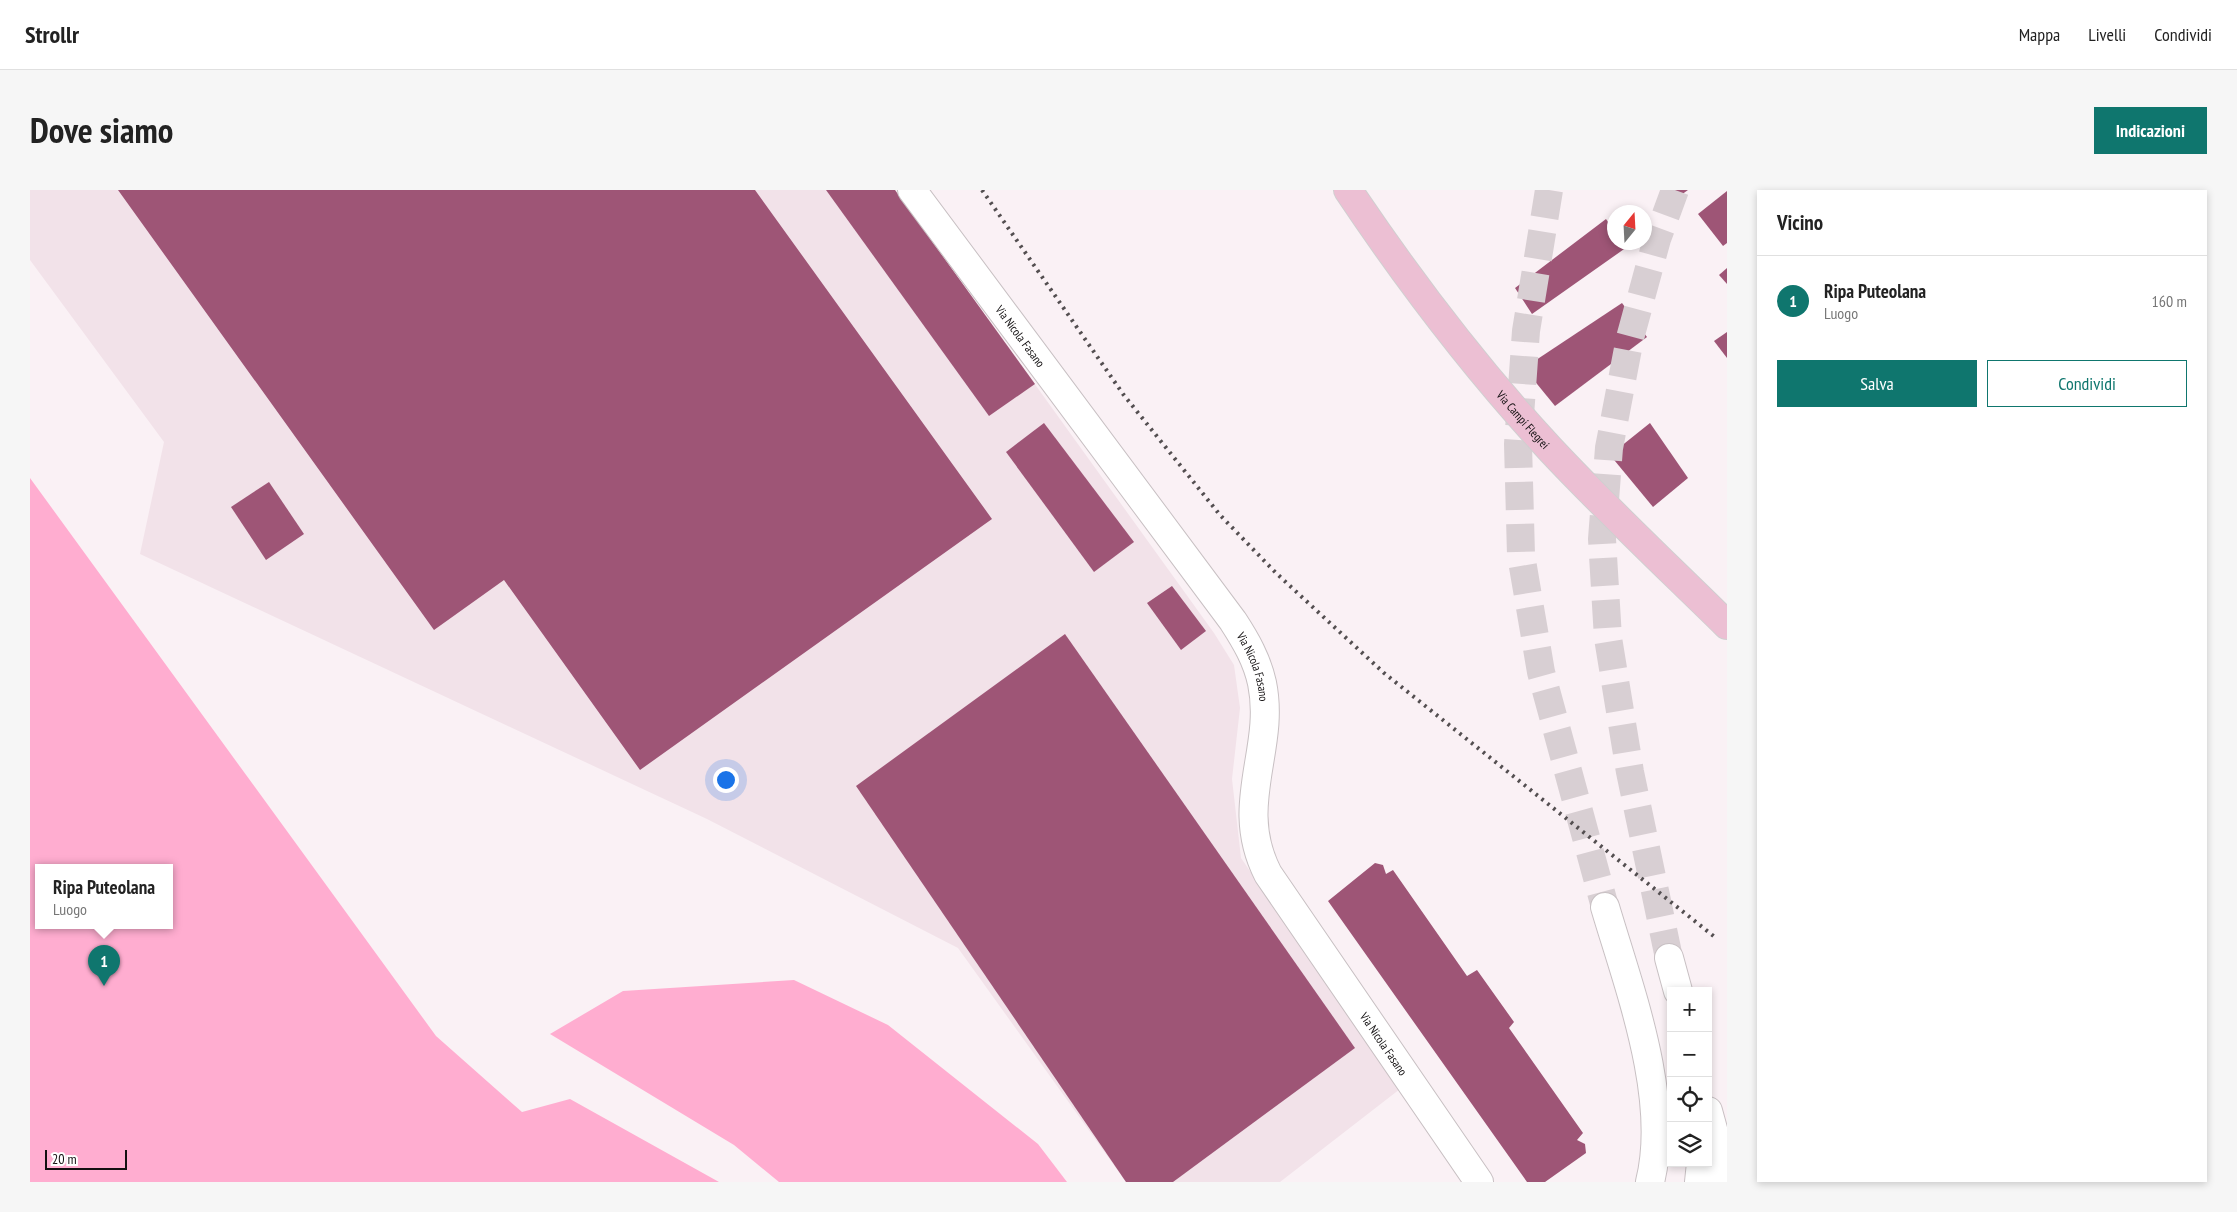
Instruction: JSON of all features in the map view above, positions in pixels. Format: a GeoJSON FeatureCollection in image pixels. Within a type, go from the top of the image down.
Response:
{"type":"FeatureCollection","features":[{"type":"Feature","properties":{"kind":"main road","name":"Via Campi Flegrei"},"geometry":{"type":"LineString","coordinates":[[1348,190],[1399,266],[1550,449],[1727,626]]}},
{"type":"Feature","properties":{"kind":"street","name":"Via Nicola Fasano"},"geometry":{"type":"LineString","coordinates":[[912,190],[1157,518],[1250,647],[1262,684],[1264,705],[1253,809],[1254,834],[1259,856],[1268,874],[1479,1182]]}},
{"type":"Feature","properties":{"kind":"street"},"geometry":{"type":"LineString","coordinates":[[1605,907],[1646,1050],[1652,1090],[1656,1147],[1650,1182]]}},
{"type":"Feature","properties":{"kind":"street"},"geometry":{"type":"LineString","coordinates":[[1669,958],[1677,987]]}},
{"type":"Feature","properties":{"kind":"street"},"geometry":{"type":"LineString","coordinates":[[1711,1122],[1727,1180]]}},
{"type":"Feature","properties":{"kind":"street"},"geometry":{"type":"LineString","coordinates":[[1699,1182],[1701,1167]]}},
{"type":"Feature","properties":{"kind":"shaded area"},"geometry":{"type":"Polygon","coordinates":[[[30,190],[895,190],[1214,633],[1234,665],[1240,708],[1232,779],[1241,858],[1400,1089],[1280,1182],[1126,1182],[958,948],[707,819],[140,554],[164,442],[30,260],[30,190]]]}},
{"type":"Feature","properties":{"kind":"shaded area"},"geometry":{"type":"Polygon","coordinates":[[[30,478],[436,1036],[522,1112],[570,1099],[719,1182],[30,1182],[30,478]]]}},
{"type":"Feature","properties":{"kind":"shaded area"},"geometry":{"type":"Polygon","coordinates":[[[794,980],[888,1025],[1038,1144],[1067,1182],[779,1182],[734,1145],[550,1034],[623,991],[794,980]]]}},
{"type":"Feature","properties":{"kind":"building"},"geometry":{"type":"Polygon","coordinates":[[[118,190],[755,190],[992,519],[640,770],[504,580],[434,630],[118,190]]]}},
{"type":"Feature","properties":{"kind":"building"},"geometry":{"type":"Polygon","coordinates":[[[826,190],[895,190],[1035,384],[989,416],[826,190]]]}},
{"type":"Feature","properties":{"kind":"building"},"geometry":{"type":"Polygon","coordinates":[[[1666,190],[1688,190],[1674,200],[1666,190]]]}},
{"type":"Feature","properties":{"kind":"building"},"geometry":{"type":"Polygon","coordinates":[[[1727,191],[1727,243],[1723,246],[1698,214],[1727,191]]]}},
{"type":"Feature","properties":{"kind":"building"},"geometry":{"type":"Polygon","coordinates":[[[1606,219],[1607,250],[1623,250],[1532,314],[1515,288],[1606,219]]]}},
{"type":"Feature","properties":{"kind":"building"},"geometry":{"type":"Polygon","coordinates":[[[1727,268],[1727,284],[1719,275],[1727,268]]]}},
{"type":"Feature","properties":{"kind":"building"},"geometry":{"type":"Polygon","coordinates":[[[1622,303],[1647,337],[1555,406],[1524,368],[1622,303]]]}},
{"type":"Feature","properties":{"kind":"building"},"geometry":{"type":"Polygon","coordinates":[[[1727,332],[1727,358],[1714,341],[1727,332]]]}},
{"type":"Feature","properties":{"kind":"building"},"geometry":{"type":"Polygon","coordinates":[[[1044,423],[1134,542],[1094,572],[1006,452],[1044,423]]]}},
{"type":"Feature","properties":{"kind":"building"},"geometry":{"type":"Polygon","coordinates":[[[1650,423],[1688,478],[1653,507],[1610,455],[1650,423]]]}},
{"type":"Feature","properties":{"kind":"building"},"geometry":{"type":"Polygon","coordinates":[[[269,482],[304,534],[266,560],[231,507],[269,482]]]}},
{"type":"Feature","properties":{"kind":"building"},"geometry":{"type":"Polygon","coordinates":[[[1172,586],[1206,631],[1181,650],[1147,603],[1172,586]]]}},
{"type":"Feature","properties":{"kind":"building"},"geometry":{"type":"Polygon","coordinates":[[[1065,634],[1355,1048],[1173,1182],[1126,1182],[856,786],[1065,634]]]}},
{"type":"Feature","properties":{"kind":"building"},"geometry":{"type":"Polygon","coordinates":[[[1375,863],[1383,865],[1386,874],[1393,870],[1467,976],[1477,970],[1514,1022],[1509,1028],[1583,1133],[1577,1140],[1585,1144],[1586,1153],[1545,1182],[1527,1182],[1328,901],[1375,863]]]}},
{"type":"Feature","properties":{"kind":"tunnel"},"geometry":{"type":"LineString","coordinates":[[1549,190],[1526,331],[1518,444],[1521,555],[1541,672],[1605,907]]}},
{"type":"Feature","properties":{"kind":"tunnel"},"geometry":{"type":"LineString","coordinates":[[1669,958],[1630,772],[1608,638],[1602,539],[1609,448],[1630,338],[1657,239],[1675,190]]}},
{"type":"Feature","properties":{"kind":"railway"},"geometry":{"type":"LineString","coordinates":[[982,190],[1123,394],[1220,515],[1276,573],[1384,673],[1716,938]]}},
{"type":"Feature","properties":{"kind":"place","name":"Ripa Puteolana"},"geometry":{"type":"Point","coordinates":[104,986]}}]}
